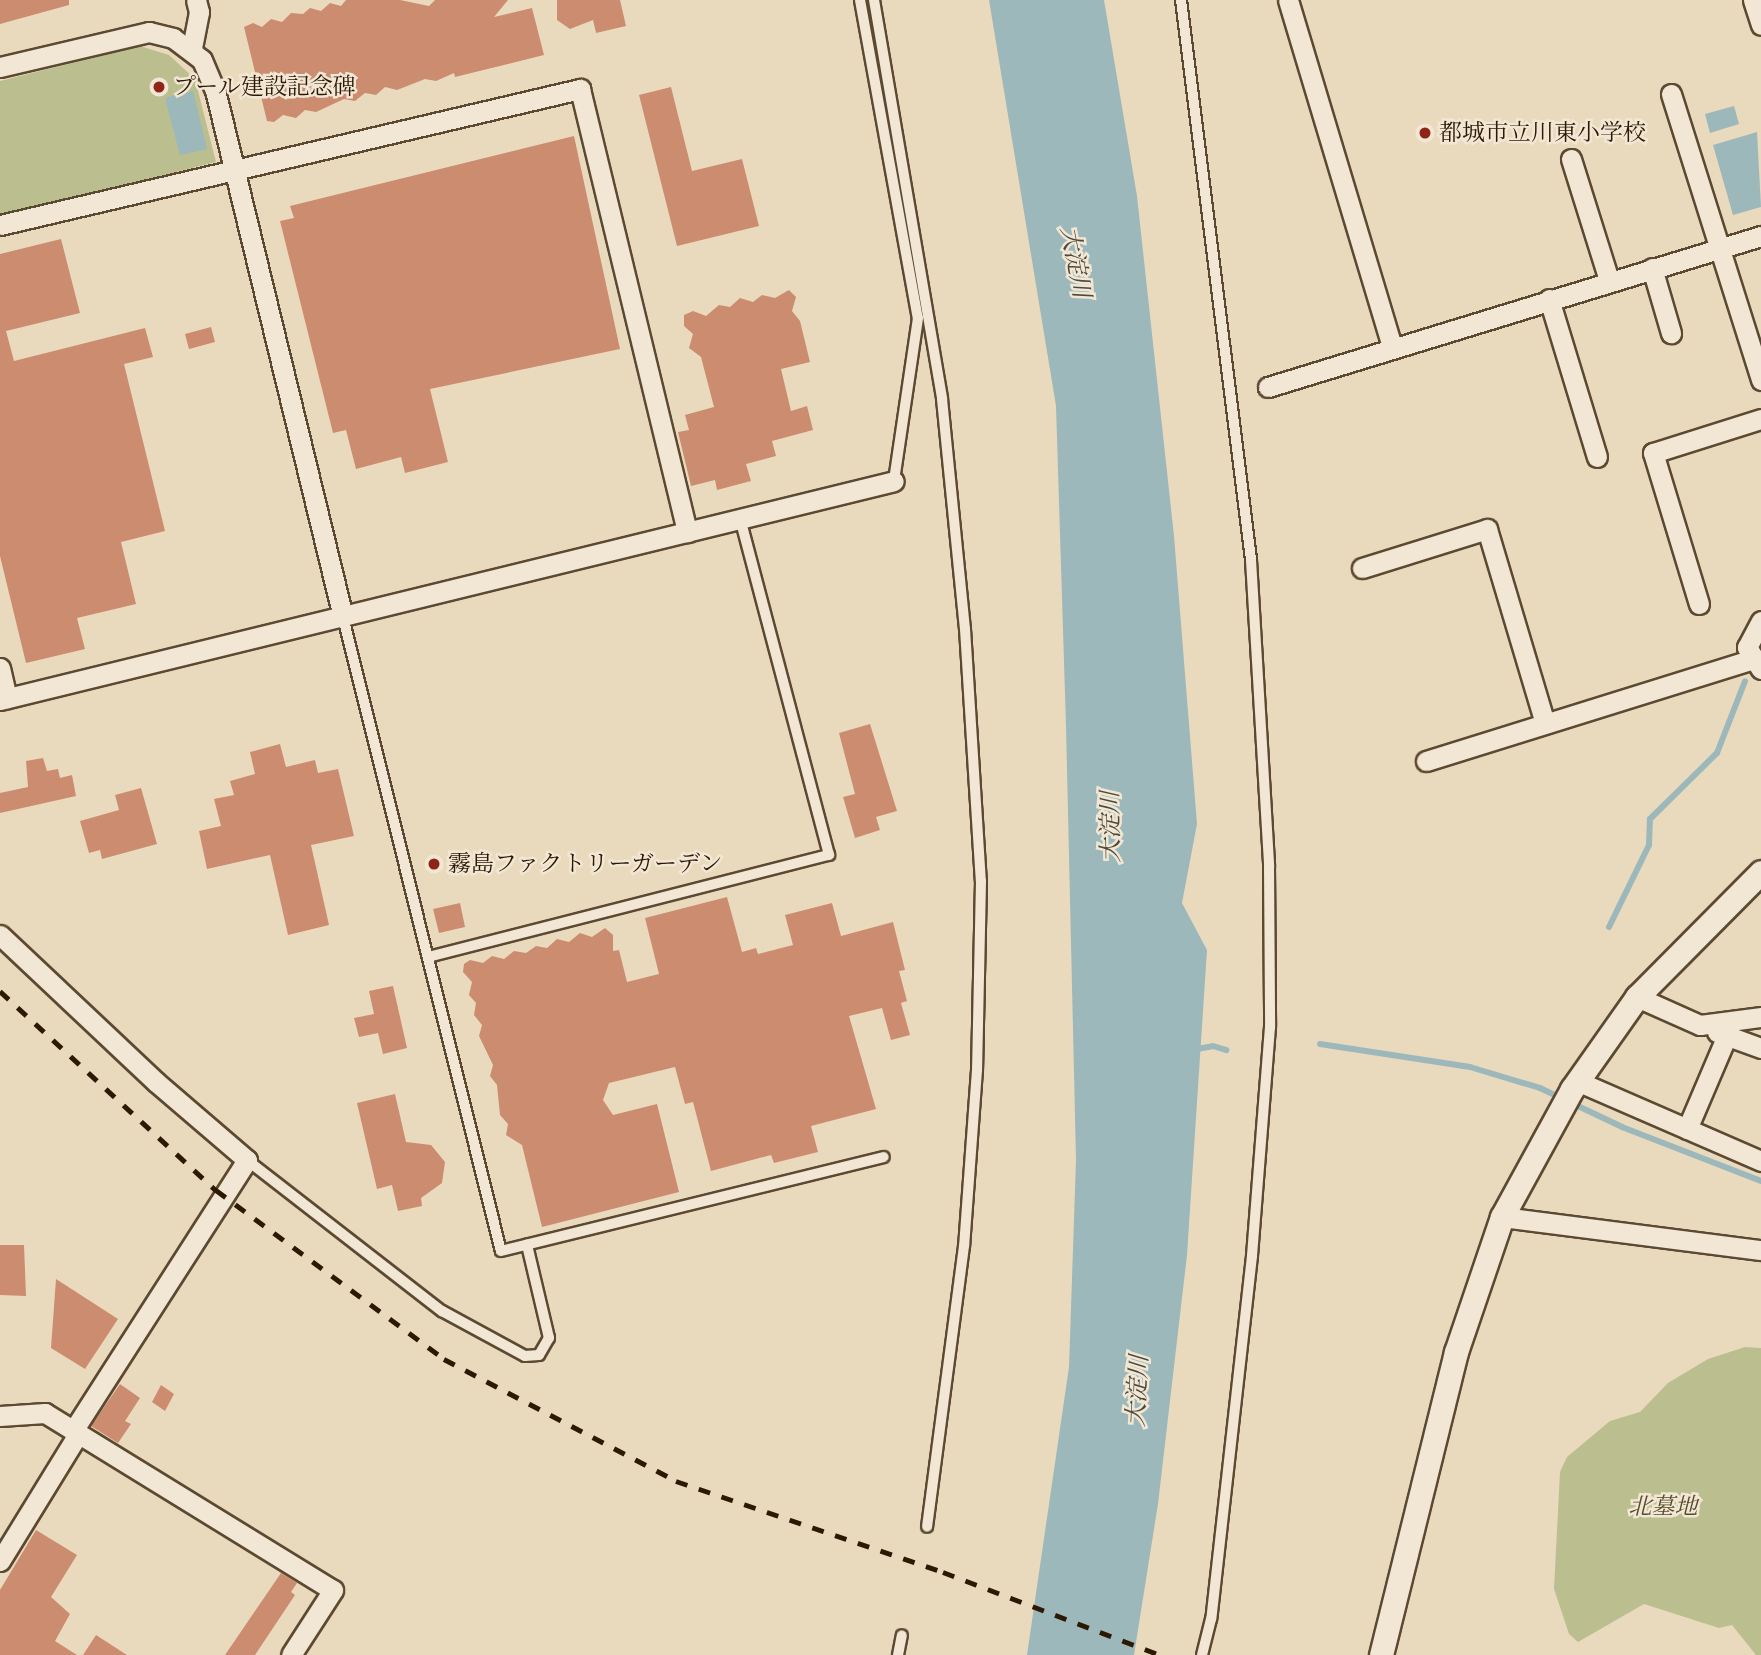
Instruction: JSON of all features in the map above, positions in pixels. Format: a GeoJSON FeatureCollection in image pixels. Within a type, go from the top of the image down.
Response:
{"type":"FeatureCollection","features":[{"type":"Feature","properties":{"kind":"street"},"geometry":{"type":"LineString","coordinates":[[196,0],[199,12],[192,48],[215,90],[343,617]]}},
{"type":"Feature","properties":{"kind":"street"},"geometry":{"type":"LineString","coordinates":[[1288,0],[1392,346]]}},
{"type":"Feature","properties":{"kind":"street"},"geometry":{"type":"LineString","coordinates":[[1753,0],[1761,25]]}},
{"type":"Feature","properties":{"kind":"street"},"geometry":{"type":"LineString","coordinates":[[0,67],[149,32],[192,48]]}},
{"type":"Feature","properties":{"kind":"street"},"geometry":{"type":"LineString","coordinates":[[0,225],[580,89],[687,532]]}},
{"type":"Feature","properties":{"kind":"street"},"geometry":{"type":"LineString","coordinates":[[1671,94],[1761,380]]}},
{"type":"Feature","properties":{"kind":"street"},"geometry":{"type":"LineString","coordinates":[[1571,159],[1609,280]]}},
{"type":"Feature","properties":{"kind":"street"},"geometry":{"type":"LineString","coordinates":[[1268,387],[1392,346],[1761,236]]}},
{"type":"Feature","properties":{"kind":"street"},"geometry":{"type":"LineString","coordinates":[[1651,268],[1671,333]]}},
{"type":"Feature","properties":{"kind":"street"},"geometry":{"type":"LineString","coordinates":[[1549,299],[1597,457]]}},
{"type":"Feature","properties":{"kind":"street"},"geometry":{"type":"LineString","coordinates":[[1699,604],[1653,453],[1761,419]]}},
{"type":"Feature","properties":{"kind":"street"},"geometry":{"type":"LineString","coordinates":[[0,668],[4,699],[894,481]]}},
{"type":"Feature","properties":{"kind":"street"},"geometry":{"type":"LineString","coordinates":[[1362,568],[1487,530],[1545,724]]}},
{"type":"Feature","properties":{"kind":"street"},"geometry":{"type":"LineString","coordinates":[[1426,761],[1757,664],[1747,647],[1761,621]]}},
{"type":"Feature","properties":{"kind":"street"},"geometry":{"type":"LineString","coordinates":[[1381,1655],[1456,1352],[1502,1217],[1575,1085],[1637,997],[1761,872]]}},
{"type":"Feature","properties":{"kind":"street"},"geometry":{"type":"LineString","coordinates":[[0,935],[156,1082],[247,1160],[75,1432],[0,1561]]}},
{"type":"Feature","properties":{"kind":"street"},"geometry":{"type":"LineString","coordinates":[[1637,997],[1761,1048]]}},
{"type":"Feature","properties":{"kind":"street"},"geometry":{"type":"LineString","coordinates":[[1700,1025],[1761,1017]]}},
{"type":"Feature","properties":{"kind":"street"},"geometry":{"type":"LineString","coordinates":[[1686,1129],[1727,1035]]}},
{"type":"Feature","properties":{"kind":"street"},"geometry":{"type":"LineString","coordinates":[[1575,1085],[1761,1161]]}},
{"type":"Feature","properties":{"kind":"street"},"geometry":{"type":"LineString","coordinates":[[1502,1217],[1761,1250]]}},
{"type":"Feature","properties":{"kind":"street"},"geometry":{"type":"LineString","coordinates":[[0,1416],[44,1413],[333,1590],[291,1655]]}},
{"type":"Feature","properties":{"kind":"lane"},"geometry":{"type":"LineString","coordinates":[[860,0],[918,318],[894,481]]}},
{"type":"Feature","properties":{"kind":"lane"},"geometry":{"type":"LineString","coordinates":[[874,0],[942,399],[965,629],[981,881],[977,1070],[964,1246],[927,1527]]}},
{"type":"Feature","properties":{"kind":"lane"},"geometry":{"type":"LineString","coordinates":[[1181,0],[1251,560],[1269,866],[1270,1027],[1251,1268],[1211,1619],[1202,1655]]}},
{"type":"Feature","properties":{"kind":"lane"},"geometry":{"type":"LineString","coordinates":[[428,957],[829,855],[740,519]]}},
{"type":"Feature","properties":{"kind":"lane"},"geometry":{"type":"LineString","coordinates":[[343,617],[501,1251],[884,1157]]}},
{"type":"Feature","properties":{"kind":"lane"},"geometry":{"type":"LineString","coordinates":[[247,1160],[442,1311],[525,1356],[539,1355],[549,1338],[527,1245]]}},
{"type":"Feature","properties":{"kind":"lane"},"geometry":{"type":"LineString","coordinates":[[898,1655],[902,1635]]}},
{"type":"Feature","properties":{"kind":"green space"},"geometry":{"type":"Polygon","coordinates":[[[140,46],[169,55],[195,79],[216,162],[0,216],[0,81],[140,46]]]}},
{"type":"Feature","properties":{"kind":"green space","name":"北墓地"},"geometry":{"type":"Polygon","coordinates":[[[1745,1347],[1761,1348],[1761,1655],[1756,1655],[1732,1625],[1719,1628],[1644,1604],[1578,1642],[1569,1634],[1554,1589],[1560,1472],[1567,1457],[1610,1421],[1640,1412],[1668,1383],[1708,1359],[1745,1347]]]}},
{"type":"Feature","properties":{"kind":"water","name":"大淀川"},"geometry":{"type":"Polygon","coordinates":[[[989,0],[1104,0],[1137,196],[1174,536],[1197,824],[1182,903],[1207,950],[1187,1255],[1158,1504],[1134,1655],[1027,1655],[1069,1367],[1076,1160],[1056,406],[989,0]]]}},
{"type":"Feature","properties":{"kind":"water"},"geometry":{"type":"Polygon","coordinates":[[[193,91],[207,149],[180,155],[165,98],[193,91]]]}},
{"type":"Feature","properties":{"kind":"water"},"geometry":{"type":"Polygon","coordinates":[[[1734,106],[1739,124],[1710,133],[1705,114],[1734,106]]]}},
{"type":"Feature","properties":{"kind":"water"},"geometry":{"type":"Polygon","coordinates":[[[1757,132],[1761,207],[1733,215],[1713,145],[1757,132]]]}},
{"type":"Feature","properties":{"kind":"building"},"geometry":{"type":"Polygon","coordinates":[[[0,0],[69,0],[69,5],[0,24],[0,0]]]}},
{"type":"Feature","properties":{"kind":"building"},"geometry":{"type":"Polygon","coordinates":[[[346,0],[400,0],[429,6],[435,0],[508,0],[494,17],[532,8],[544,55],[455,77],[454,73],[436,81],[425,79],[397,90],[385,87],[376,95],[365,93],[355,101],[344,99],[316,112],[305,110],[296,118],[283,115],[274,122],[267,121],[244,27],[253,23],[262,27],[271,19],[282,22],[291,13],[303,14],[310,8],[321,11],[330,3],[341,6],[346,0]]]}},
{"type":"Feature","properties":{"kind":"building"},"geometry":{"type":"Polygon","coordinates":[[[557,0],[620,0],[626,26],[596,33],[593,20],[570,29],[557,20],[557,0]]]}},
{"type":"Feature","properties":{"kind":"building"},"geometry":{"type":"Polygon","coordinates":[[[671,87],[692,171],[742,159],[759,226],[677,246],[639,95],[671,87]]]}},
{"type":"Feature","properties":{"kind":"building"},"geometry":{"type":"Polygon","coordinates":[[[574,136],[620,349],[430,389],[448,462],[405,473],[401,457],[356,469],[346,430],[333,433],[280,221],[294,218],[290,206],[574,136]]]}},
{"type":"Feature","properties":{"kind":"building"},"geometry":{"type":"Polygon","coordinates":[[[61,239],[80,313],[6,331],[14,361],[145,328],[153,357],[124,364],[165,531],[121,542],[136,604],[77,618],[85,649],[26,663],[0,556],[0,254],[61,239]]]}},
{"type":"Feature","properties":{"kind":"building"},"geometry":{"type":"Polygon","coordinates":[[[789,290],[796,297],[792,311],[800,321],[810,362],[781,369],[791,411],[807,406],[813,430],[772,441],[776,456],[746,464],[751,481],[717,490],[715,480],[691,486],[678,432],[689,430],[685,415],[714,407],[701,357],[689,348],[693,334],[684,326],[684,315],[693,311],[706,316],[719,305],[730,307],[740,298],[753,302],[762,295],[775,298],[789,290]]]}},
{"type":"Feature","properties":{"kind":"building"},"geometry":{"type":"Polygon","coordinates":[[[211,327],[215,342],[189,349],[185,334],[211,327]]]}},
{"type":"Feature","properties":{"kind":"building"},"geometry":{"type":"Polygon","coordinates":[[[870,724],[897,811],[876,817],[880,830],[855,838],[843,797],[855,794],[839,733],[870,724]]]}},
{"type":"Feature","properties":{"kind":"building"},"geometry":{"type":"Polygon","coordinates":[[[280,744],[286,767],[315,760],[318,773],[338,769],[354,836],[311,845],[329,925],[288,935],[270,855],[207,869],[199,831],[221,826],[214,799],[234,795],[230,781],[255,774],[250,752],[280,744]]]}},
{"type":"Feature","properties":{"kind":"building"},"geometry":{"type":"Polygon","coordinates":[[[43,758],[47,771],[58,769],[60,778],[72,775],[76,796],[0,813],[0,793],[28,787],[26,761],[43,758]]]}},
{"type":"Feature","properties":{"kind":"building"},"geometry":{"type":"Polygon","coordinates":[[[141,788],[157,844],[102,859],[100,850],[89,853],[80,821],[119,810],[115,795],[141,788]]]}},
{"type":"Feature","properties":{"kind":"building"},"geometry":{"type":"Polygon","coordinates":[[[727,897],[742,952],[756,948],[758,954],[793,945],[785,915],[832,903],[841,936],[893,922],[905,970],[899,971],[907,1001],[901,1003],[910,1035],[891,1040],[882,1008],[849,1016],[876,1109],[811,1126],[818,1152],[774,1163],[771,1155],[711,1171],[693,1102],[685,1104],[675,1067],[609,1083],[603,1100],[613,1115],[657,1104],[679,1192],[542,1227],[522,1145],[506,1135],[508,1124],[500,1115],[497,1085],[490,1076],[493,1065],[479,1036],[482,1025],[474,1015],[476,1003],[469,995],[472,982],[463,972],[464,964],[470,960],[483,963],[492,956],[504,959],[514,951],[526,953],[536,946],[547,948],[557,939],[569,942],[580,933],[592,937],[605,928],[613,935],[613,951],[619,950],[627,982],[659,974],[645,918],[727,897]]]}},
{"type":"Feature","properties":{"kind":"building"},"geometry":{"type":"Polygon","coordinates":[[[460,903],[465,927],[439,933],[433,909],[460,903]]]}},
{"type":"Feature","properties":{"kind":"building"},"geometry":{"type":"Polygon","coordinates":[[[393,986],[407,1048],[383,1054],[378,1033],[359,1037],[354,1018],[374,1014],[369,991],[393,986]]]}},
{"type":"Feature","properties":{"kind":"building"},"geometry":{"type":"Polygon","coordinates":[[[395,1094],[406,1142],[431,1145],[445,1162],[442,1183],[421,1198],[422,1206],[398,1211],[392,1185],[377,1189],[357,1103],[395,1094]]]}},
{"type":"Feature","properties":{"kind":"building"},"geometry":{"type":"Polygon","coordinates":[[[0,1245],[24,1245],[26,1296],[0,1295],[0,1245]]]}},
{"type":"Feature","properties":{"kind":"building"},"geometry":{"type":"Polygon","coordinates":[[[56,1279],[118,1319],[85,1369],[51,1348],[56,1279]]]}},
{"type":"Feature","properties":{"kind":"building"},"geometry":{"type":"Polygon","coordinates":[[[120,1384],[140,1398],[125,1421],[131,1424],[118,1443],[91,1426],[120,1384]]]}},
{"type":"Feature","properties":{"kind":"building"},"geometry":{"type":"Polygon","coordinates":[[[161,1385],[174,1394],[165,1411],[152,1402],[161,1385]]]}},
{"type":"Feature","properties":{"kind":"building"},"geometry":{"type":"Polygon","coordinates":[[[36,1530],[77,1555],[51,1597],[70,1614],[55,1641],[77,1655],[0,1655],[0,1590],[36,1530]]]}},
{"type":"Feature","properties":{"kind":"building"},"geometry":{"type":"Polygon","coordinates":[[[281,1573],[297,1583],[291,1592],[295,1595],[255,1655],[225,1655],[281,1573]]]}},
{"type":"Feature","properties":{"kind":"building"},"geometry":{"type":"Polygon","coordinates":[[[96,1635],[127,1655],[83,1655],[96,1635]]]}},
{"type":"Feature","properties":{"kind":"waterway"},"geometry":{"type":"LineString","coordinates":[[1609,927],[1649,845],[1650,819],[1717,753],[1745,681]]}},
{"type":"Feature","properties":{"kind":"waterway"},"geometry":{"type":"LineString","coordinates":[[1320,1044],[1470,1067],[1540,1088],[1622,1127],[1761,1181]]}},
{"type":"Feature","properties":{"kind":"waterway"},"geometry":{"type":"LineString","coordinates":[[1191,1050],[1213,1046],[1226,1050]]}},
{"type":"Feature","properties":{"kind":"railway"},"geometry":{"type":"LineString","coordinates":[[0,991],[216,1190],[444,1359],[676,1481],[943,1572],[1160,1655]]}},
{"type":"Feature","properties":{"kind":"place","name":"プール建設記念碑"},"geometry":{"type":"Point","coordinates":[159,87]}},
{"type":"Feature","properties":{"kind":"place","name":"都城市立川東小学校"},"geometry":{"type":"Point","coordinates":[1425,133]}},
{"type":"Feature","properties":{"kind":"place","name":"霧島ファクトリーガーデン"},"geometry":{"type":"Point","coordinates":[434,864]}}]}
